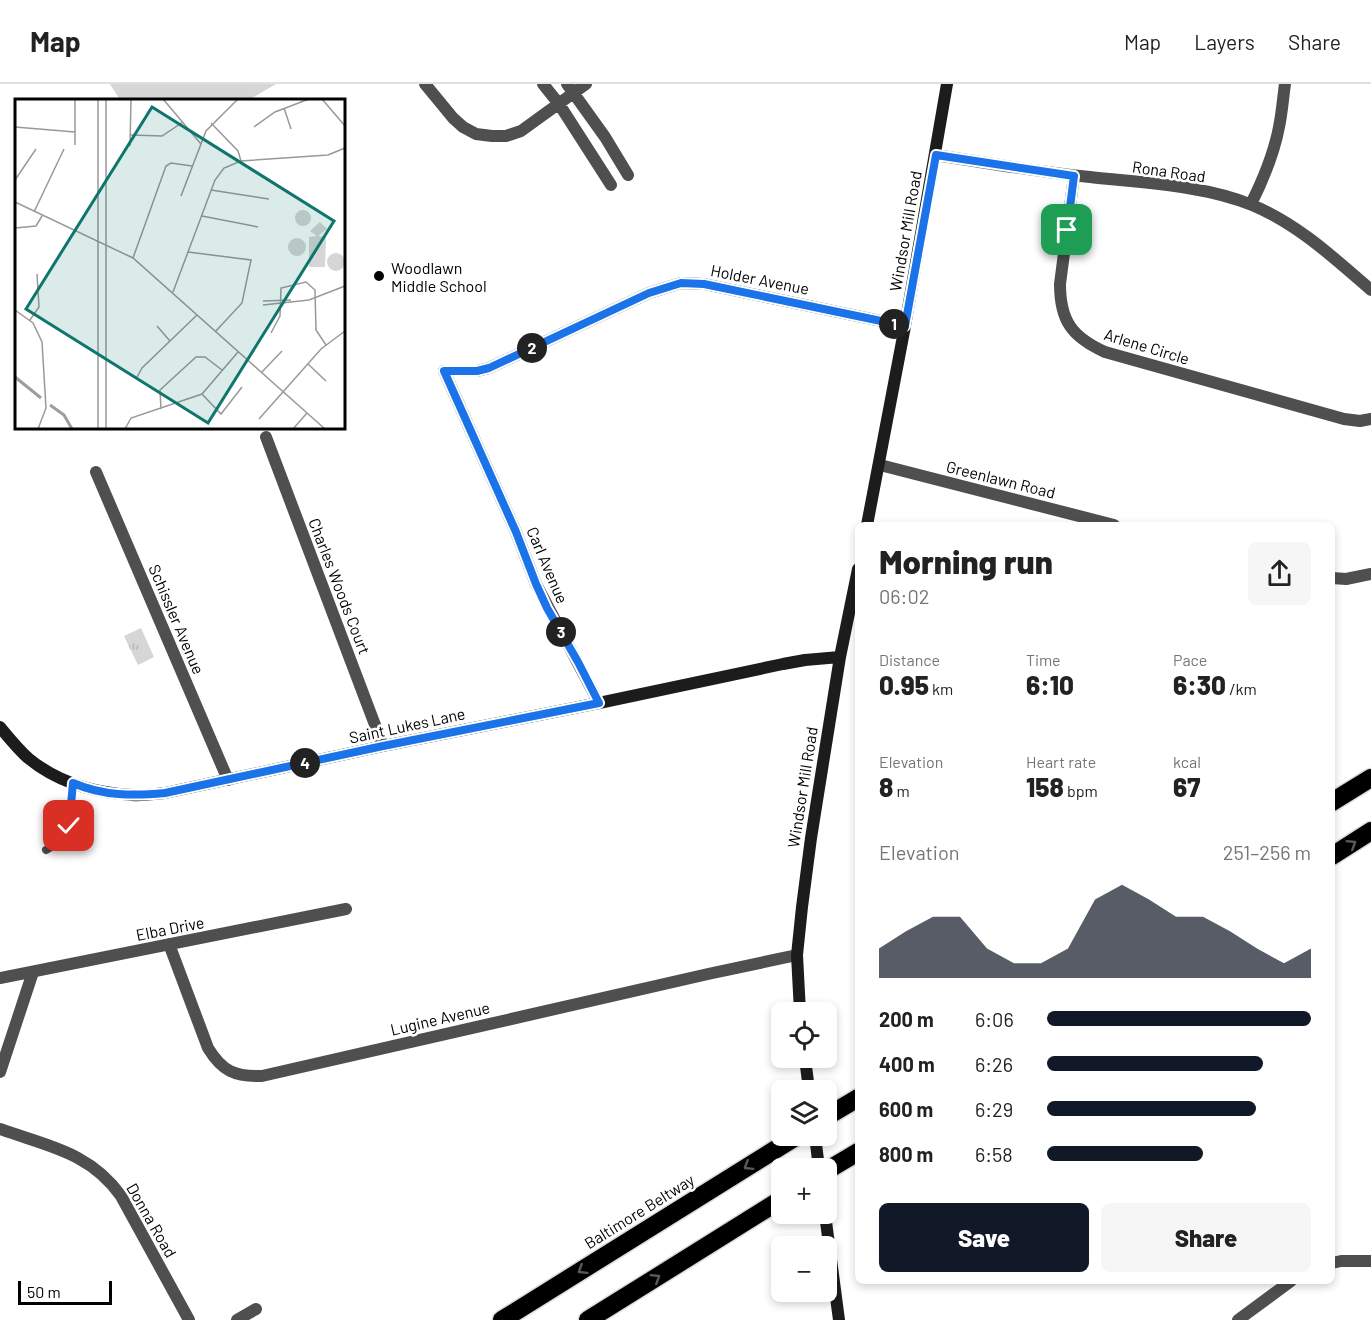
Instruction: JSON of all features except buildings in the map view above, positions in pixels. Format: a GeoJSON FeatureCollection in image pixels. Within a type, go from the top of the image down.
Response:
{"type":"FeatureCollection","features":[{"type":"Feature","properties":{"kind":"highway"},"geometry":{"type":"LineString","coordinates":[[1335,800],[1371,778]]}},
{"type":"Feature","properties":{"kind":"highway"},"geometry":{"type":"LineString","coordinates":[[1335,854],[1371,831]]}},
{"type":"Feature","properties":{"kind":"highway"},"geometry":{"type":"LineString","coordinates":[[837,1110],[855,1100]]}},
{"type":"Feature","properties":{"kind":"highway","name":"Baltimore Beltway"},"geometry":{"type":"LineString","coordinates":[[502,1320],[781,1146]]}},
{"type":"Feature","properties":{"kind":"highway"},"geometry":{"type":"LineString","coordinates":[[837,1164],[855,1154]]}},
{"type":"Feature","properties":{"kind":"highway"},"geometry":{"type":"LineString","coordinates":[[588,1320],[771,1206]]}},
{"type":"Feature","properties":{"kind":"main road","name":"Windsor Mill Road"},"geometry":{"type":"LineString","coordinates":[[868,522],[880,465],[947,84]]}},
{"type":"Feature","properties":{"kind":"main road","name":"Windsor Mill Road"},"geometry":{"type":"LineString","coordinates":[[799,1002],[797,955],[811,838],[840,657],[855,584]]}},
{"type":"Feature","properties":{"kind":"main road","name":"Saint Lukes Lane"},"geometry":{"type":"LineString","coordinates":[[0,727],[28,758],[50,773],[73,783],[105,793],[135,795],[165,793],[805,660],[840,657]]}},
{"type":"Feature","properties":{"kind":"main road"},"geometry":{"type":"LineString","coordinates":[[827,1224],[839,1320]]}},
{"type":"Feature","properties":{"kind":"street"},"geometry":{"type":"LineString","coordinates":[[424,84],[463,127],[477,134],[492,136],[506,136],[521,131],[559,104],[570,88],[585,84]]}},
{"type":"Feature","properties":{"kind":"street"},"geometry":{"type":"LineString","coordinates":[[543,84],[559,104],[610,185]]}},
{"type":"Feature","properties":{"kind":"street"},"geometry":{"type":"LineString","coordinates":[[1251,204],[1264,178],[1274,147],[1286,84]]}},
{"type":"Feature","properties":{"kind":"street"},"geometry":{"type":"LineString","coordinates":[[570,88],[605,137],[628,175]]}},
{"type":"Feature","properties":{"kind":"street","name":"Rona Road"},"geometry":{"type":"LineString","coordinates":[[936,155],[1074,176],[1199,190],[1251,204],[1305,234],[1371,290]]}},
{"type":"Feature","properties":{"kind":"street","name":"Arlene Circle"},"geometry":{"type":"LineString","coordinates":[[1074,176],[1060,300],[1070,326],[1088,344],[1106,352],[1344,419],[1360,421],[1371,419]]}},
{"type":"Feature","properties":{"kind":"street","name":"Holder Avenue"},"geometry":{"type":"LineString","coordinates":[[444,371],[477,371],[489,368],[649,293],[681,283],[704,284],[905,326]]}},
{"type":"Feature","properties":{"kind":"street","name":"Carl Avenue"},"geometry":{"type":"LineString","coordinates":[[444,371],[516,532],[547,608],[599,703]]}},
{"type":"Feature","properties":{"kind":"street","name":"Charles Woods Court"},"geometry":{"type":"LineString","coordinates":[[266,437],[383,746]]}},
{"type":"Feature","properties":{"kind":"street","name":"Greenlawn Road"},"geometry":{"type":"LineString","coordinates":[[880,465],[1086,522]]}},
{"type":"Feature","properties":{"kind":"street","name":"Schissler Avenue"},"geometry":{"type":"LineString","coordinates":[[96,471],[228,780]]}},
{"type":"Feature","properties":{"kind":"street"},"geometry":{"type":"LineString","coordinates":[[1335,578],[1346,579],[1371,573]]}},
{"type":"Feature","properties":{"kind":"street","name":"Elba Drive"},"geometry":{"type":"LineString","coordinates":[[0,978],[346,909]]}},
{"type":"Feature","properties":{"kind":"street","name":"Lugine Avenue"},"geometry":{"type":"LineString","coordinates":[[169,944],[211,1053],[222,1066],[246,1077],[262,1076],[797,955]]}},
{"type":"Feature","properties":{"kind":"street"},"geometry":{"type":"LineString","coordinates":[[0,1072],[33,972]]}},
{"type":"Feature","properties":{"kind":"street","name":"Donna Road"},"geometry":{"type":"LineString","coordinates":[[0,1130],[68,1152],[86,1161],[111,1183],[121,1196],[189,1320]]}},
{"type":"Feature","properties":{"kind":"street"},"geometry":{"type":"LineString","coordinates":[[1335,1262],[1371,1261]]}},
{"type":"Feature","properties":{"kind":"street"},"geometry":{"type":"LineString","coordinates":[[1238,1320],[1287,1284]]}},
{"type":"Feature","properties":{"kind":"street"},"geometry":{"type":"LineString","coordinates":[[237,1320],[256,1309]]}},
{"type":"Feature","properties":{"kind":"lane"},"geometry":{"type":"LineString","coordinates":[[46,850],[66,838],[73,783]]}},
{"type":"Feature","properties":{"kind":"green space"},"geometry":{"type":"Polygon","coordinates":[[[110,84],[276,84],[251,99],[119,99],[110,84]]]}},
{"type":"Feature","properties":{"kind":"green space"},"geometry":{"type":"Polygon","coordinates":[[[141,628],[154,657],[138,665],[124,636],[141,628]]]}},
{"type":"Feature","properties":{"kind":"place","name":"Woodlawn Middle School"},"geometry":{"type":"Point","coordinates":[379,276]}},
{"type":"Feature","properties":{"kind":"route"},"geometry":{"type":"LineString","coordinates":[[69,826],[73,783],[105,793],[135,795],[165,793],[599,703],[547,608],[516,532],[444,371],[463,372],[489,368],[649,293],[681,283],[704,284],[905,326],[936,155],[1074,176],[1067,230]]}}]}
